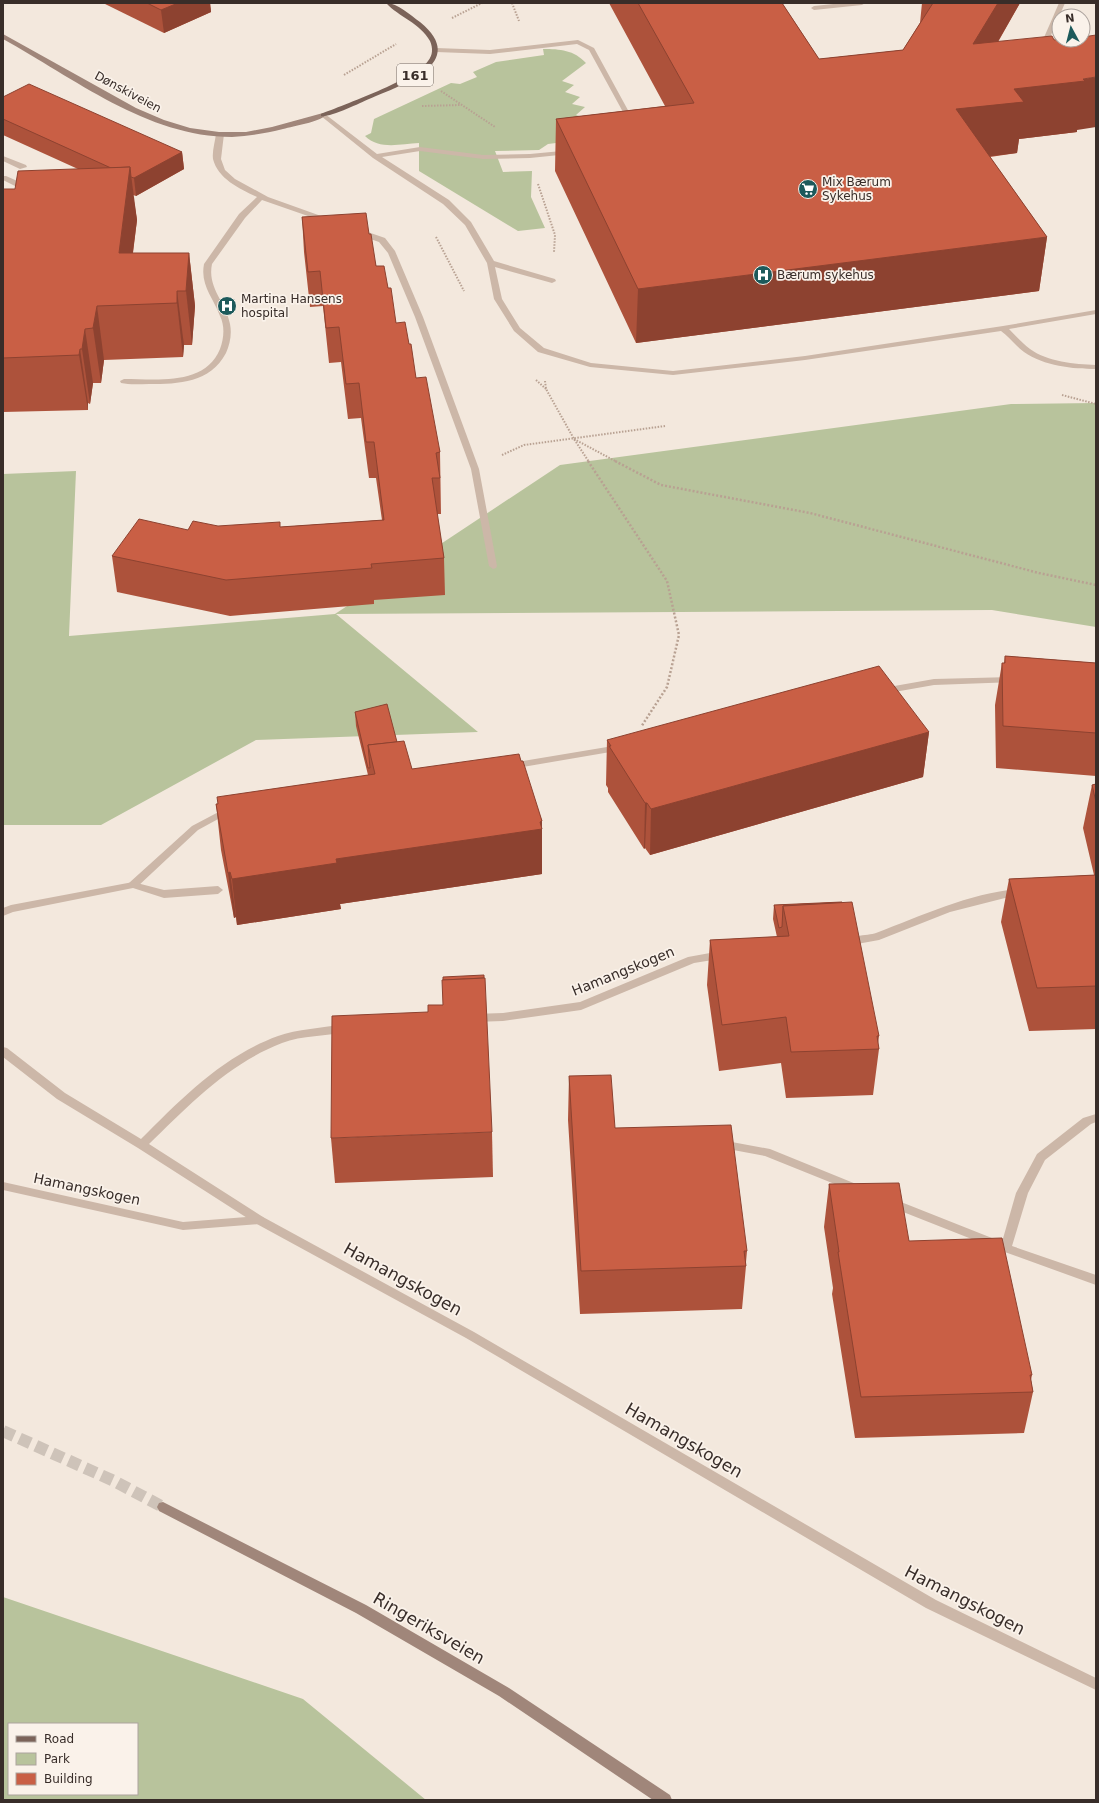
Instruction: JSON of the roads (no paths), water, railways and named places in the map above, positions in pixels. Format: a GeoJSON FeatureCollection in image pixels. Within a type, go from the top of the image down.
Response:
{"type":"FeatureCollection","features":[{"type":"Feature","properties":{"kind":"main road","name":"161"},"geometry":{"type":"LineString","coordinates":[[323,115],[373,95],[417,74],[429,65],[434,57],[436,50],[433,41],[426,32],[389,3]]}},
{"type":"Feature","properties":{"kind":"street"},"geometry":{"type":"LineString","coordinates":[[814,8],[862,3]]}},
{"type":"Feature","properties":{"kind":"street"},"geometry":{"type":"LineString","coordinates":[[1039,54],[1062,3]]}},
{"type":"Feature","properties":{"kind":"street","name":"Dønskiveien"},"geometry":{"type":"LineString","coordinates":[[3,36],[134,111],[160,122],[188,130],[220,134],[250,133],[279,128],[323,115]]}},
{"type":"Feature","properties":{"kind":"street"},"geometry":{"type":"LineString","coordinates":[[436,50],[490,52],[578,42],[592,49],[637,133]]}},
{"type":"Feature","properties":{"kind":"street"},"geometry":{"type":"LineString","coordinates":[[323,115],[376,156],[446,202],[468,224],[491,263],[498,299],[517,329],[541,350],[590,365],[673,373],[805,358],[1003,328],[1096,312]]}},
{"type":"Feature","properties":{"kind":"street"},"geometry":{"type":"LineString","coordinates":[[220,134],[216,158],[220,170],[233,182],[261,197],[338,223]]}},
{"type":"Feature","properties":{"kind":"street"},"geometry":{"type":"LineString","coordinates":[[376,156],[420,149],[483,157],[530,156],[579,151]]}},
{"type":"Feature","properties":{"kind":"street"},"geometry":{"type":"LineString","coordinates":[[3,158],[23,167]]}},
{"type":"Feature","properties":{"kind":"street"},"geometry":{"type":"LineString","coordinates":[[6,178],[34,192]]}},
{"type":"Feature","properties":{"kind":"street"},"geometry":{"type":"LineString","coordinates":[[124,381],[173,380],[189,378],[206,371],[215,365],[227,342],[228,328],[206,278],[206,271],[208,264],[242,216],[261,197]]}},
{"type":"Feature","properties":{"kind":"street"},"geometry":{"type":"LineString","coordinates":[[353,229],[382,240],[392,253],[419,317],[475,468],[493,566]]}},
{"type":"Feature","properties":{"kind":"street"},"geometry":{"type":"LineString","coordinates":[[491,263],[552,280]]}},
{"type":"Feature","properties":{"kind":"street"},"geometry":{"type":"LineString","coordinates":[[1003,328],[1028,351],[1059,364],[1096,367]]}},
{"type":"Feature","properties":{"kind":"street"},"geometry":{"type":"LineString","coordinates":[[872,693],[934,682],[1019,680]]}},
{"type":"Feature","properties":{"kind":"street"},"geometry":{"type":"LineString","coordinates":[[504,768],[629,746]]}},
{"type":"Feature","properties":{"kind":"street"},"geometry":{"type":"LineString","coordinates":[[132,885],[195,828],[228,810],[235,808]]}},
{"type":"Feature","properties":{"kind":"street"},"geometry":{"type":"LineString","coordinates":[[3,912],[11,909],[132,885],[164,894],[218,890]]}},
{"type":"Feature","properties":{"kind":"street"},"geometry":{"type":"LineString","coordinates":[[837,944],[875,937],[947,909],[1005,894],[1028,892]]}},
{"type":"Feature","properties":{"kind":"street","name":"Hamangskogen"},"geometry":{"type":"LineString","coordinates":[[464,1019],[502,1017],[581,1006],[692,960],[730,953]]}},
{"type":"Feature","properties":{"kind":"street"},"geometry":{"type":"LineString","coordinates":[[142,1145],[193,1094],[240,1058],[281,1039],[357,1026]]}},
{"type":"Feature","properties":{"kind":"street","name":"Hamangskogen"},"geometry":{"type":"LineString","coordinates":[[3,1051],[62,1096],[259,1220],[470,1335],[931,1604],[1096,1684]]}},
{"type":"Feature","properties":{"kind":"street"},"geometry":{"type":"LineString","coordinates":[[1006,1248],[1022,1193],[1041,1157],[1087,1121],[1096,1118]]}},
{"type":"Feature","properties":{"kind":"street"},"geometry":{"type":"LineString","coordinates":[[710,1142],[766,1152],[868,1193]]}},
{"type":"Feature","properties":{"kind":"street","name":"Hamangskogen"},"geometry":{"type":"LineString","coordinates":[[3,1186],[183,1226],[259,1220]]}},
{"type":"Feature","properties":{"kind":"street"},"geometry":{"type":"LineString","coordinates":[[882,1199],[1006,1248],[1096,1280]]}},
{"type":"Feature","properties":{"kind":"street","name":"Ringeriksveien"},"geometry":{"type":"LineString","coordinates":[[163,1507],[361,1609],[497,1688],[665,1800]]}},
{"type":"Feature","properties":{"kind":"tunnel"},"geometry":{"type":"LineString","coordinates":[[3,1431],[114,1481],[163,1507]]}},
{"type":"Feature","properties":{"kind":"place","name":"Mix Bærum Sykehus"},"geometry":{"type":"Point","coordinates":[808,189]}},
{"type":"Feature","properties":{"kind":"place","name":"Bærum sykehus"},"geometry":{"type":"Point","coordinates":[763,275]}},
{"type":"Feature","properties":{"kind":"place","name":"Martina Hansens hospital"},"geometry":{"type":"Point","coordinates":[227,306]}}]}
